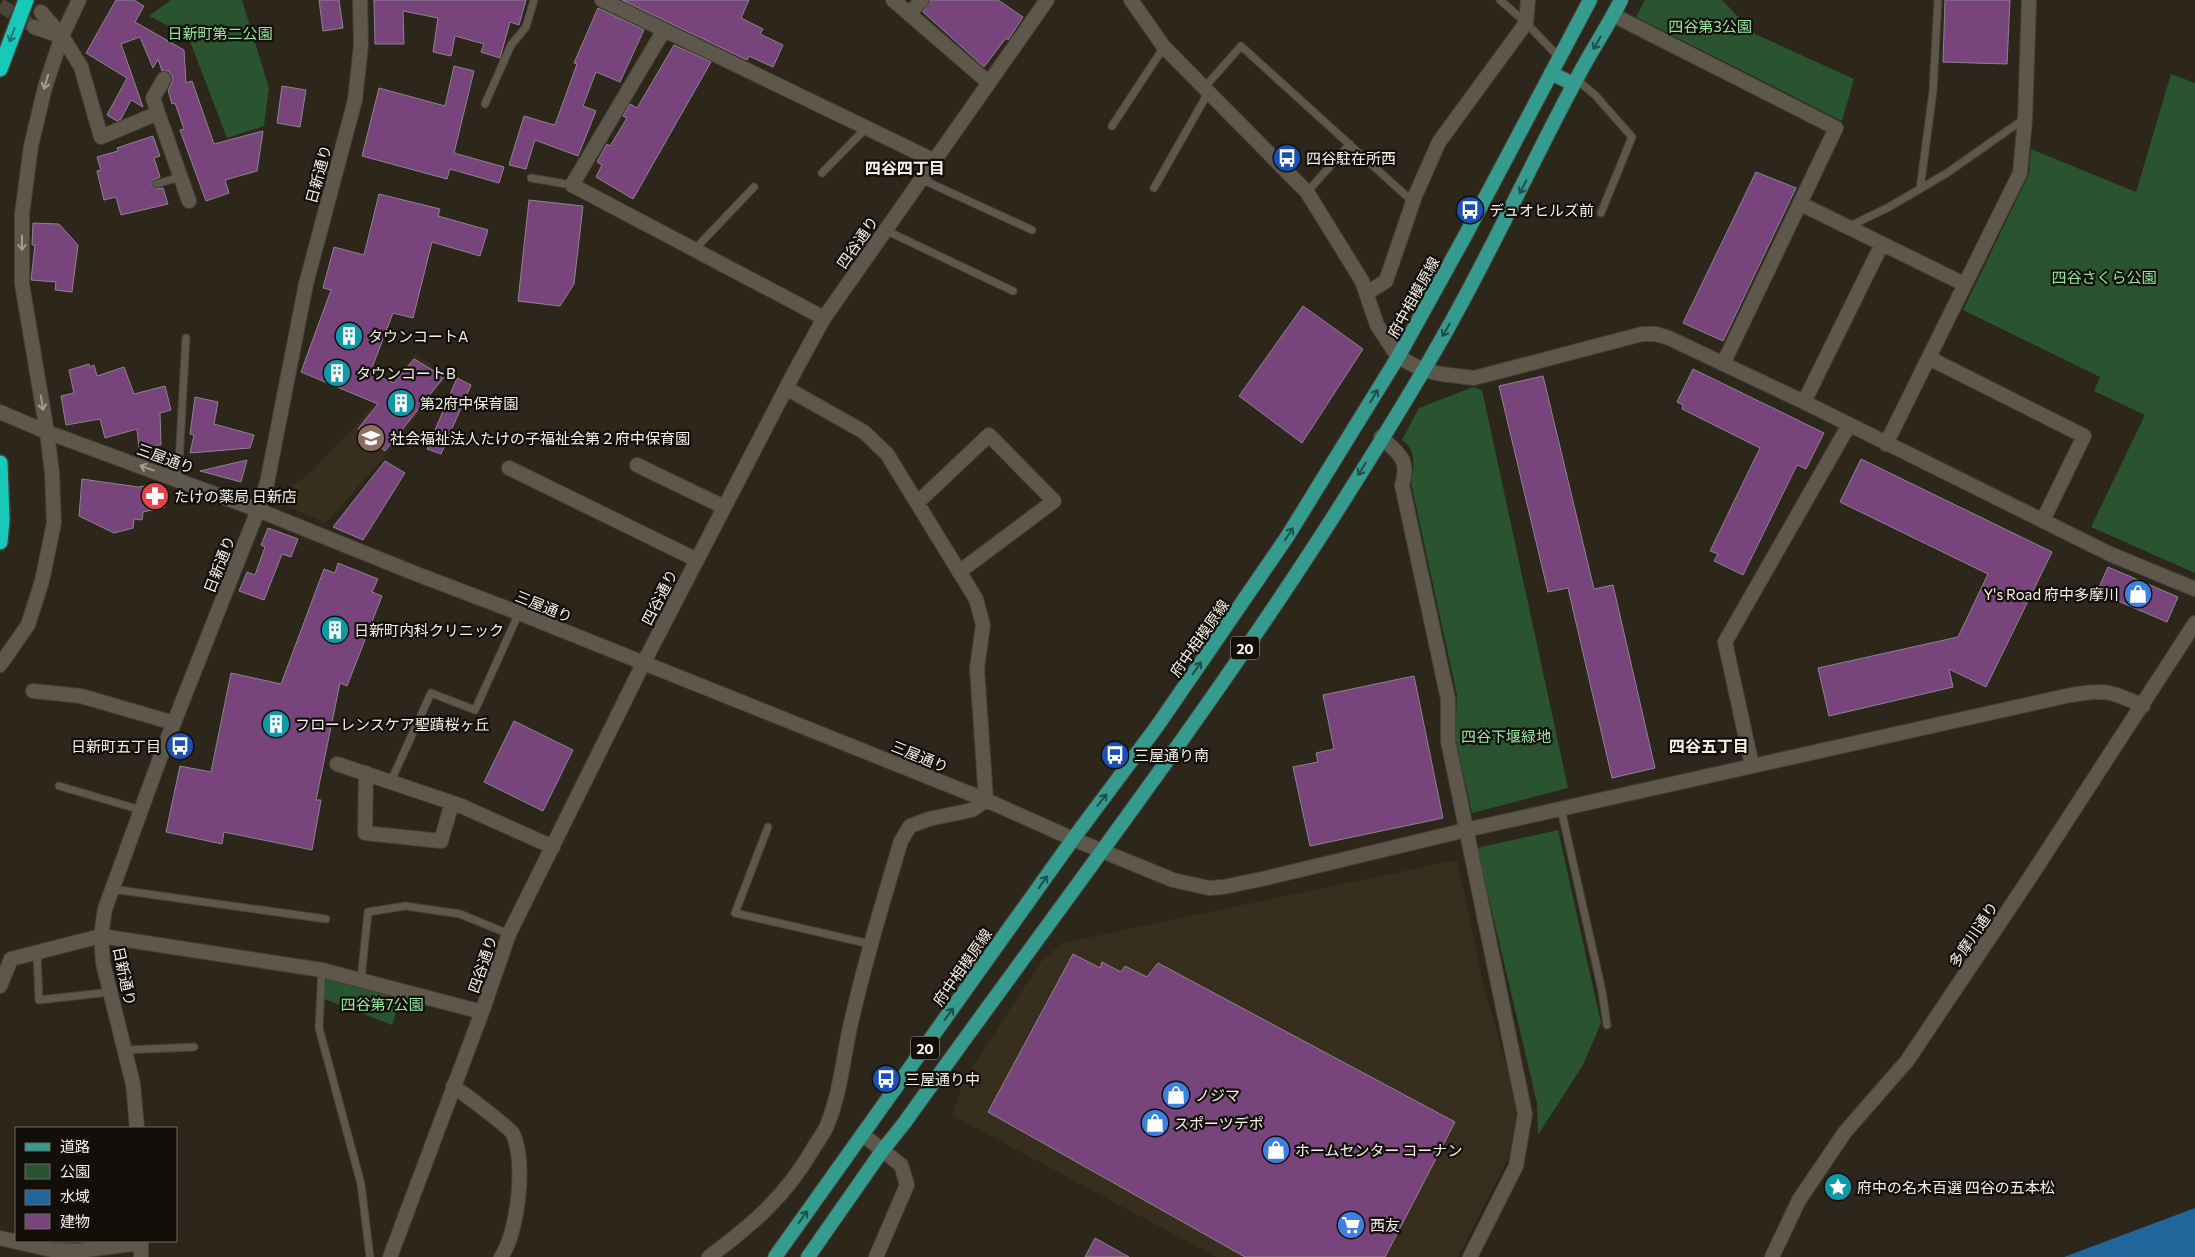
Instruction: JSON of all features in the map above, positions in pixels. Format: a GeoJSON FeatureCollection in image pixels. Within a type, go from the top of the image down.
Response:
{"type":"FeatureCollection","features":[{"type":"Feature","properties":{"kind":"highway"},"geometry":{"type":"LineString","coordinates":[[0,69],[26,0]]}},
{"type":"Feature","properties":{"kind":"highway"},"geometry":{"type":"LineString","coordinates":[[0,463],[2,520],[0,542]]}},
{"type":"Feature","properties":{"kind":"main road","name":"府中相模原線"},"geometry":{"type":"LineString","coordinates":[[775,1257],[1073,839],[1158,725],[1282,545],[1398,357],[1465,236],[1590,0]]}},
{"type":"Feature","properties":{"kind":"main road","name":"20"},"geometry":{"type":"LineString","coordinates":[[808,1257],[882,1151],[1103,850],[1278,601],[1350,490],[1448,327],[1515,202],[1575,82],[1621,0]]}},
{"type":"Feature","properties":{"kind":"main road"},"geometry":{"type":"LineString","coordinates":[[1550,73],[1575,82]]}},
{"type":"Feature","properties":{"kind":"street"},"geometry":{"type":"LineString","coordinates":[[0,665],[28,625],[42,581],[54,523],[52,473],[47,432],[22,284],[22,214],[31,146],[45,87],[62,36],[79,0]]}},
{"type":"Feature","properties":{"kind":"street","name":"日新通り"},"geometry":{"type":"LineString","coordinates":[[137,1127],[133,1084],[103,963],[101,936],[105,909],[174,723],[267,483],[306,284],[355,100],[362,45],[360,0]]}},
{"type":"Feature","properties":{"kind":"street"},"geometry":{"type":"LineString","coordinates":[[602,0],[935,161]]}},
{"type":"Feature","properties":{"kind":"street"},"geometry":{"type":"LineString","coordinates":[[893,0],[989,83]]}},
{"type":"Feature","properties":{"kind":"street"},"geometry":{"type":"LineString","coordinates":[[909,14],[922,0]]}},
{"type":"Feature","properties":{"kind":"street","name":"四谷通り"},"geometry":{"type":"LineString","coordinates":[[390,1257],[482,1012],[509,934],[643,664],[786,388],[824,318],[1047,0]]}},
{"type":"Feature","properties":{"kind":"street"},"geometry":{"type":"LineString","coordinates":[[1131,0],[1164,47],[1307,192],[1362,281],[1368,293],[1377,325],[1398,357],[1423,370],[1474,378],[1608,342],[1642,334],[1656,334],[1669,338],[1804,402],[2110,554],[2195,589]]}},
{"type":"Feature","properties":{"kind":"street"},"geometry":{"type":"LineString","coordinates":[[1368,293],[1386,281],[1413,202],[1440,142],[1526,23],[1528,0]]}},
{"type":"Feature","properties":{"kind":"street"},"geometry":{"type":"LineString","coordinates":[[1886,444],[2020,173],[2025,119],[2030,0]]}},
{"type":"Feature","properties":{"kind":"street"},"geometry":{"type":"LineString","coordinates":[[41,12],[62,36],[81,66],[101,137],[158,113]]}},
{"type":"Feature","properties":{"kind":"street"},"geometry":{"type":"LineString","coordinates":[[1613,15],[1836,128],[1723,364]]}},
{"type":"Feature","properties":{"kind":"street"},"geometry":{"type":"LineString","coordinates":[[34,26],[62,36]]}},
{"type":"Feature","properties":{"kind":"street"},"geometry":{"type":"LineString","coordinates":[[664,30],[572,185],[824,318]]}},
{"type":"Feature","properties":{"kind":"street"},"geometry":{"type":"LineString","coordinates":[[164,79],[153,98],[189,201]]}},
{"type":"Feature","properties":{"kind":"street"},"geometry":{"type":"LineString","coordinates":[[1801,204],[1964,284]]}},
{"type":"Feature","properties":{"kind":"street"},"geometry":{"type":"LineString","coordinates":[[1804,402],[1882,244]]}},
{"type":"Feature","properties":{"kind":"street"},"geometry":{"type":"LineString","coordinates":[[1929,358],[2084,436],[2043,520]]}},
{"type":"Feature","properties":{"kind":"street"},"geometry":{"type":"LineString","coordinates":[[709,1257],[755,1222],[781,1196],[805,1163],[828,1124],[842,1076],[850,1026],[870,944],[901,841],[910,826],[929,819],[972,810],[986,800],[977,668],[983,624],[976,599],[887,454],[864,432],[786,388]]}},
{"type":"Feature","properties":{"kind":"street","name":"三屋通り"},"geometry":{"type":"LineString","coordinates":[[0,412],[47,432],[258,510],[519,613],[986,800],[1073,839],[1173,880],[1209,888],[1262,879],[1466,830],[2083,692],[2109,692],[2143,706]]}},
{"type":"Feature","properties":{"kind":"street"},"geometry":{"type":"LineString","coordinates":[[1752,766],[1725,642],[1849,425]]}},
{"type":"Feature","properties":{"kind":"street"},"geometry":{"type":"LineString","coordinates":[[917,503],[989,435],[1054,501],[959,572]]}},
{"type":"Feature","properties":{"kind":"street"},"geometry":{"type":"LineString","coordinates":[[1381,437],[1403,457],[1406,473],[1402,485],[1448,699],[1448,741],[1525,1114],[1516,1166],[1470,1257]]}},
{"type":"Feature","properties":{"kind":"street"},"geometry":{"type":"LineString","coordinates":[[637,464],[724,507]]}},
{"type":"Feature","properties":{"kind":"street"},"geometry":{"type":"LineString","coordinates":[[509,468],[697,560]]}},
{"type":"Feature","properties":{"kind":"street","name":"多摩川通り"},"geometry":{"type":"LineString","coordinates":[[1772,1257],[1799,1200],[1840,1138],[1907,1061],[2143,706],[2195,622]]}},
{"type":"Feature","properties":{"kind":"street"},"geometry":{"type":"LineString","coordinates":[[33,691],[81,696],[174,723]]}},
{"type":"Feature","properties":{"kind":"street"},"geometry":{"type":"LineString","coordinates":[[337,764],[452,802],[553,847]]}},
{"type":"Feature","properties":{"kind":"street"},"geometry":{"type":"LineString","coordinates":[[366,773],[365,833],[441,841],[452,802]]}},
{"type":"Feature","properties":{"kind":"street"},"geometry":{"type":"LineString","coordinates":[[0,986],[11,959],[37,954],[101,936],[322,970],[482,1012]]}},
{"type":"Feature","properties":{"kind":"street"},"geometry":{"type":"LineString","coordinates":[[454,1086],[512,1133],[518,1158],[518,1206],[506,1254]]}},
{"type":"Feature","properties":{"kind":"street"},"geometry":{"type":"LineString","coordinates":[[863,1135],[901,1165],[907,1185],[876,1257]]}},
{"type":"Feature","properties":{"kind":"street"},"geometry":{"type":"LineString","coordinates":[[0,1238],[15,1241]]}},
{"type":"Feature","properties":{"kind":"street"},"geometry":{"type":"LineString","coordinates":[[17,1242],[52,1250],[141,1247]]}},
{"type":"Feature","properties":{"kind":"lane"},"geometry":{"type":"LineString","coordinates":[[485,104],[511,45],[526,27],[534,0]]}},
{"type":"Feature","properties":{"kind":"lane"},"geometry":{"type":"LineString","coordinates":[[1500,0],[1526,23],[1559,57]]}},
{"type":"Feature","properties":{"kind":"lane"},"geometry":{"type":"LineString","coordinates":[[1920,189],[1933,91],[1938,0]]}},
{"type":"Feature","properties":{"kind":"lane"},"geometry":{"type":"LineString","coordinates":[[1154,188],[1206,90],[1241,46],[1413,202]]}},
{"type":"Feature","properties":{"kind":"lane"},"geometry":{"type":"LineString","coordinates":[[1112,126],[1164,47]]}},
{"type":"Feature","properties":{"kind":"lane"},"geometry":{"type":"LineString","coordinates":[[1575,82],[1595,96],[1632,137],[1601,213]]}},
{"type":"Feature","properties":{"kind":"lane"},"geometry":{"type":"LineString","coordinates":[[1847,228],[1920,189],[2025,119]]}},
{"type":"Feature","properties":{"kind":"lane"},"geometry":{"type":"LineString","coordinates":[[822,173],[866,128]]}},
{"type":"Feature","properties":{"kind":"lane"},"geometry":{"type":"LineString","coordinates":[[1307,192],[1350,144]]}},
{"type":"Feature","properties":{"kind":"lane"},"geometry":{"type":"LineString","coordinates":[[156,184],[180,177]]}},
{"type":"Feature","properties":{"kind":"lane"},"geometry":{"type":"LineString","coordinates":[[531,178],[572,185]]}},
{"type":"Feature","properties":{"kind":"lane"},"geometry":{"type":"LineString","coordinates":[[921,179],[1032,230]]}},
{"type":"Feature","properties":{"kind":"lane"},"geometry":{"type":"LineString","coordinates":[[695,249],[754,187]]}},
{"type":"Feature","properties":{"kind":"lane"},"geometry":{"type":"LineString","coordinates":[[885,230],[1013,291]]}},
{"type":"Feature","properties":{"kind":"lane"},"geometry":{"type":"LineString","coordinates":[[178,480],[186,338]]}},
{"type":"Feature","properties":{"kind":"lane"},"geometry":{"type":"LineString","coordinates":[[391,781],[431,693],[476,710],[519,613]]}},
{"type":"Feature","properties":{"kind":"lane"},"geometry":{"type":"LineString","coordinates":[[59,786],[141,810]]}},
{"type":"Feature","properties":{"kind":"lane"},"geometry":{"type":"LineString","coordinates":[[1561,809],[1602,991],[1607,1025]]}},
{"type":"Feature","properties":{"kind":"lane"},"geometry":{"type":"LineString","coordinates":[[768,827],[735,913],[870,944]]}},
{"type":"Feature","properties":{"kind":"lane"},"geometry":{"type":"LineString","coordinates":[[112,889],[326,919]]}},
{"type":"Feature","properties":{"kind":"lane"},"geometry":{"type":"LineString","coordinates":[[361,979],[368,912],[405,906],[460,914],[509,934]]}},
{"type":"Feature","properties":{"kind":"lane"},"geometry":{"type":"LineString","coordinates":[[37,954],[39,1000],[111,992]]}},
{"type":"Feature","properties":{"kind":"lane"},"geometry":{"type":"LineString","coordinates":[[322,970],[318,1028],[360,1184],[370,1257]]}},
{"type":"Feature","properties":{"kind":"lane"},"geometry":{"type":"LineString","coordinates":[[125,1050],[194,1047]]}},
{"type":"Feature","properties":{"kind":"shaded area","name":"社会福祉法人たけの子福祉会第２府中保育園"},"geometry":{"type":"Polygon","coordinates":[[[415,354],[448,374],[386,455],[326,523],[281,504],[276,496],[309,474],[360,421],[415,354]]]}},
{"type":"Feature","properties":{"kind":"shaded area"},"geometry":{"type":"Polygon","coordinates":[[[1457,860],[1484,987],[1518,1106],[1510,1155],[1458,1257],[1216,1257],[952,1115],[966,1076],[1041,962],[1062,943],[1457,860]]]}},
{"type":"Feature","properties":{"kind":"green space","name":"日新町第二公園"},"geometry":{"type":"Polygon","coordinates":[[[171,0],[242,0],[269,88],[264,126],[227,138],[188,36],[149,16],[171,0]]]}},
{"type":"Feature","properties":{"kind":"green space","name":"四谷第3公園"},"geometry":{"type":"Polygon","coordinates":[[[1645,0],[1722,0],[1755,34],[1854,79],[1842,121],[1636,17],[1645,0]]]}},
{"type":"Feature","properties":{"kind":"green space","name":"四谷さくら公園"},"geometry":{"type":"Polygon","coordinates":[[[2171,74],[2195,83],[2195,573],[2091,527],[2145,415],[2094,391],[2100,377],[1963,310],[2029,174],[2031,149],[2136,192],[2171,74]]]}},
{"type":"Feature","properties":{"kind":"green space","name":"四谷下堰緑地"},"geometry":{"type":"Polygon","coordinates":[[[1473,387],[1482,390],[1568,788],[1472,813],[1455,737],[1457,695],[1411,483],[1413,459],[1410,449],[1402,440],[1419,408],[1473,387]]]}},
{"type":"Feature","properties":{"kind":"green space"},"geometry":{"type":"Polygon","coordinates":[[[1558,830],[1601,1023],[1583,1065],[1538,1135],[1537,1103],[1477,848],[1558,830]]]}},
{"type":"Feature","properties":{"kind":"green space","name":"四谷第7公園"},"geometry":{"type":"Polygon","coordinates":[[[325,972],[403,993],[392,1025],[322,998],[325,972]]]}},
{"type":"Feature","properties":{"kind":"water"},"geometry":{"type":"Polygon","coordinates":[[[2195,1208],[2195,1257],[2064,1257],[2195,1208]]]}},
{"type":"Feature","properties":{"kind":"building"},"geometry":{"type":"Polygon","coordinates":[[[116,0],[134,0],[144,6],[135,22],[184,50],[186,83],[192,81],[214,144],[263,131],[257,171],[225,180],[229,193],[206,201],[180,130],[184,129],[175,103],[172,104],[168,90],[172,83],[172,75],[168,71],[162,71],[158,59],[153,68],[140,37],[121,44],[143,107],[131,100],[121,119],[117,121],[107,115],[127,78],[86,53],[116,0]]]}},
{"type":"Feature","properties":{"kind":"building"},"geometry":{"type":"Polygon","coordinates":[[[319,0],[339,0],[343,28],[323,31],[319,0]]]}},
{"type":"Feature","properties":{"kind":"building"},"geometry":{"type":"Polygon","coordinates":[[[374,0],[526,0],[519,25],[510,22],[500,58],[481,52],[484,44],[455,36],[451,56],[433,52],[438,18],[403,11],[404,44],[375,44],[374,0]]]}},
{"type":"Feature","properties":{"kind":"building"},"geometry":{"type":"Polygon","coordinates":[[[622,0],[749,0],[741,18],[763,29],[760,34],[783,45],[773,67],[749,56],[747,60],[622,0]]]}},
{"type":"Feature","properties":{"kind":"building"},"geometry":{"type":"Polygon","coordinates":[[[931,0],[998,0],[1023,17],[1008,40],[1006,38],[984,67],[923,12],[931,0]]]}},
{"type":"Feature","properties":{"kind":"building"},"geometry":{"type":"Polygon","coordinates":[[[1945,0],[2010,0],[2007,64],[1943,62],[1945,0]]]}},
{"type":"Feature","properties":{"kind":"building"},"geometry":{"type":"Polygon","coordinates":[[[598,8],[644,30],[620,82],[596,72],[583,106],[596,111],[578,156],[535,140],[526,169],[509,165],[524,116],[554,125],[556,122],[577,64],[574,63],[598,8]]]}},
{"type":"Feature","properties":{"kind":"building"},"geometry":{"type":"Polygon","coordinates":[[[674,45],[711,62],[633,199],[596,177],[602,165],[597,162],[607,144],[610,146],[627,118],[623,116],[630,104],[637,108],[674,45]]]}},
{"type":"Feature","properties":{"kind":"building"},"geometry":{"type":"Polygon","coordinates":[[[454,66],[474,71],[454,153],[504,167],[499,183],[450,169],[447,179],[362,156],[379,88],[445,106],[454,66]]]}},
{"type":"Feature","properties":{"kind":"building"},"geometry":{"type":"Polygon","coordinates":[[[282,86],[306,90],[300,127],[277,123],[282,86]]]}},
{"type":"Feature","properties":{"kind":"building"},"geometry":{"type":"Polygon","coordinates":[[[153,136],[160,156],[154,158],[160,177],[153,180],[151,185],[155,189],[163,188],[168,204],[121,215],[116,197],[104,200],[97,171],[101,170],[97,157],[118,151],[117,148],[153,136]]]}},
{"type":"Feature","properties":{"kind":"building"},"geometry":{"type":"Polygon","coordinates":[[[1756,172],[1796,188],[1723,341],[1683,323],[1756,172]]]}},
{"type":"Feature","properties":{"kind":"building"},"geometry":{"type":"Polygon","coordinates":[[[379,194],[440,209],[438,216],[488,230],[480,256],[432,242],[413,318],[393,313],[370,373],[394,383],[414,359],[444,377],[385,451],[358,429],[378,404],[301,372],[331,290],[323,288],[334,247],[364,255],[379,194]]]}},
{"type":"Feature","properties":{"kind":"building"},"geometry":{"type":"Polygon","coordinates":[[[529,200],[583,206],[574,284],[560,306],[518,301],[529,200]]]}},
{"type":"Feature","properties":{"kind":"building"},"geometry":{"type":"Polygon","coordinates":[[[33,223],[59,224],[78,245],[72,292],[55,290],[56,282],[31,280],[35,245],[32,245],[33,223]]]}},
{"type":"Feature","properties":{"kind":"building"},"geometry":{"type":"Polygon","coordinates":[[[1303,306],[1363,349],[1302,443],[1239,396],[1303,306]]]}},
{"type":"Feature","properties":{"kind":"building"},"geometry":{"type":"Polygon","coordinates":[[[89,364],[90,367],[94,365],[97,376],[124,367],[134,394],[165,386],[171,410],[160,413],[161,445],[156,445],[157,455],[142,456],[142,448],[139,449],[137,429],[105,438],[100,419],[66,425],[61,396],[74,393],[69,370],[89,364]]]}},
{"type":"Feature","properties":{"kind":"building"},"geometry":{"type":"Polygon","coordinates":[[[1693,369],[1824,433],[1806,469],[1797,465],[1743,575],[1714,561],[1718,554],[1710,551],[1760,448],[1682,409],[1683,405],[1677,402],[1693,369]]]}},
{"type":"Feature","properties":{"kind":"building"},"geometry":{"type":"Polygon","coordinates":[[[1543,376],[1594,589],[1613,585],[1655,768],[1612,778],[1568,588],[1548,592],[1499,386],[1543,376]]]}},
{"type":"Feature","properties":{"kind":"building"},"geometry":{"type":"Polygon","coordinates":[[[457,378],[471,385],[441,454],[427,449],[457,378]]]}},
{"type":"Feature","properties":{"kind":"building"},"geometry":{"type":"Polygon","coordinates":[[[195,397],[218,402],[214,424],[254,435],[250,448],[190,453],[194,435],[190,434],[195,397]]]}},
{"type":"Feature","properties":{"kind":"building"},"geometry":{"type":"Polygon","coordinates":[[[1861,459],[2052,552],[1986,687],[1949,669],[1953,687],[1829,716],[1818,668],[1958,637],[1988,574],[1840,502],[1861,459]]]}},
{"type":"Feature","properties":{"kind":"building"},"geometry":{"type":"Polygon","coordinates":[[[247,460],[241,482],[200,471],[247,460]]]}},
{"type":"Feature","properties":{"kind":"building"},"geometry":{"type":"Polygon","coordinates":[[[385,461],[405,473],[363,540],[333,527],[385,461]]]}},
{"type":"Feature","properties":{"kind":"building"},"geometry":{"type":"Polygon","coordinates":[[[82,479],[138,487],[159,484],[165,507],[143,512],[142,520],[134,519],[133,528],[114,533],[79,516],[82,479]]]}},
{"type":"Feature","properties":{"kind":"building"},"geometry":{"type":"Polygon","coordinates":[[[268,528],[298,539],[291,557],[282,554],[264,600],[239,591],[247,572],[255,575],[265,547],[261,545],[268,528]]]}},
{"type":"Feature","properties":{"kind":"building"},"geometry":{"type":"Polygon","coordinates":[[[338,563],[378,579],[372,592],[382,596],[347,686],[340,683],[316,800],[321,800],[312,850],[224,832],[222,844],[166,832],[180,766],[211,772],[231,673],[281,684],[324,569],[335,573],[338,563]]]}},
{"type":"Feature","properties":{"kind":"building","name":"Y's Road 府中多摩川"},"geometry":{"type":"Polygon","coordinates":[[[2108,567],[2178,597],[2167,622],[2097,592],[2108,567]]]}},
{"type":"Feature","properties":{"kind":"building"},"geometry":{"type":"Polygon","coordinates":[[[1414,676],[1443,818],[1310,846],[1293,767],[1318,762],[1316,753],[1334,749],[1323,695],[1414,676]]]}},
{"type":"Feature","properties":{"kind":"building"},"geometry":{"type":"Polygon","coordinates":[[[514,721],[573,750],[543,811],[484,782],[514,721]]]}},
{"type":"Feature","properties":{"kind":"building"},"geometry":{"type":"Polygon","coordinates":[[[1073,954],[1100,968],[1102,962],[1121,972],[1125,966],[1147,977],[1158,963],[1455,1122],[1385,1257],[1245,1257],[988,1112],[1073,954]]]}},
{"type":"Feature","properties":{"kind":"building"},"geometry":{"type":"Polygon","coordinates":[[[1095,1238],[1129,1257],[1085,1257],[1095,1238]]]}},
{"type":"Feature","properties":{"kind":"tunnel"},"geometry":{"type":"LineString","coordinates":[[0,5],[34,27]]}},
{"type":"Feature","properties":{"kind":"place","name":"四谷駐在所西"},"geometry":{"type":"Point","coordinates":[1287,158]}},
{"type":"Feature","properties":{"kind":"place","name":"デュオヒルズ前"},"geometry":{"type":"Point","coordinates":[1470,210]}},
{"type":"Feature","properties":{"kind":"place","name":"タウンコートA"},"geometry":{"type":"Point","coordinates":[349,336]}},
{"type":"Feature","properties":{"kind":"place","name":"タウンコートB"},"geometry":{"type":"Point","coordinates":[337,373]}},
{"type":"Feature","properties":{"kind":"place","name":"第2府中保育園"},"geometry":{"type":"Point","coordinates":[401,403]}},
{"type":"Feature","properties":{"kind":"place","name":"社会福祉法人たけの子福祉会第２府中保育園"},"geometry":{"type":"Point","coordinates":[371,438]}},
{"type":"Feature","properties":{"kind":"place","name":"たけの薬局 日新店"},"geometry":{"type":"Point","coordinates":[155,496]}},
{"type":"Feature","properties":{"kind":"place","name":"Y's Road 府中多摩川"},"geometry":{"type":"Point","coordinates":[2138,594]}},
{"type":"Feature","properties":{"kind":"place","name":"日新町内科クリニック"},"geometry":{"type":"Point","coordinates":[335,630]}},
{"type":"Feature","properties":{"kind":"place","name":"フローレンスケア聖蹟桜ヶ丘"},"geometry":{"type":"Point","coordinates":[276,724]}},
{"type":"Feature","properties":{"kind":"place","name":"日新町五丁目"},"geometry":{"type":"Point","coordinates":[180,746]}},
{"type":"Feature","properties":{"kind":"place","name":"三屋通り南"},"geometry":{"type":"Point","coordinates":[1115,755]}},
{"type":"Feature","properties":{"kind":"place","name":"三屋通り中"},"geometry":{"type":"Point","coordinates":[886,1079]}},
{"type":"Feature","properties":{"kind":"place","name":"ノジマ"},"geometry":{"type":"Point","coordinates":[1176,1095]}},
{"type":"Feature","properties":{"kind":"place","name":"スポーツデポ"},"geometry":{"type":"Point","coordinates":[1155,1123]}},
{"type":"Feature","properties":{"kind":"place","name":"ホームセンター コーナン"},"geometry":{"type":"Point","coordinates":[1276,1150]}},
{"type":"Feature","properties":{"kind":"place","name":"府中の名木百選 四谷の五本松"},"geometry":{"type":"Point","coordinates":[1838,1187]}},
{"type":"Feature","properties":{"kind":"place","name":"西友"},"geometry":{"type":"Point","coordinates":[1351,1225]}},
{"type":"Feature","properties":{"kind":"district","name":"四谷四丁目"},"geometry":{"type":"Point","coordinates":[905,167]}},
{"type":"Feature","properties":{"kind":"district","name":"四谷五丁目"},"geometry":{"type":"Point","coordinates":[1709,745]}}]}
